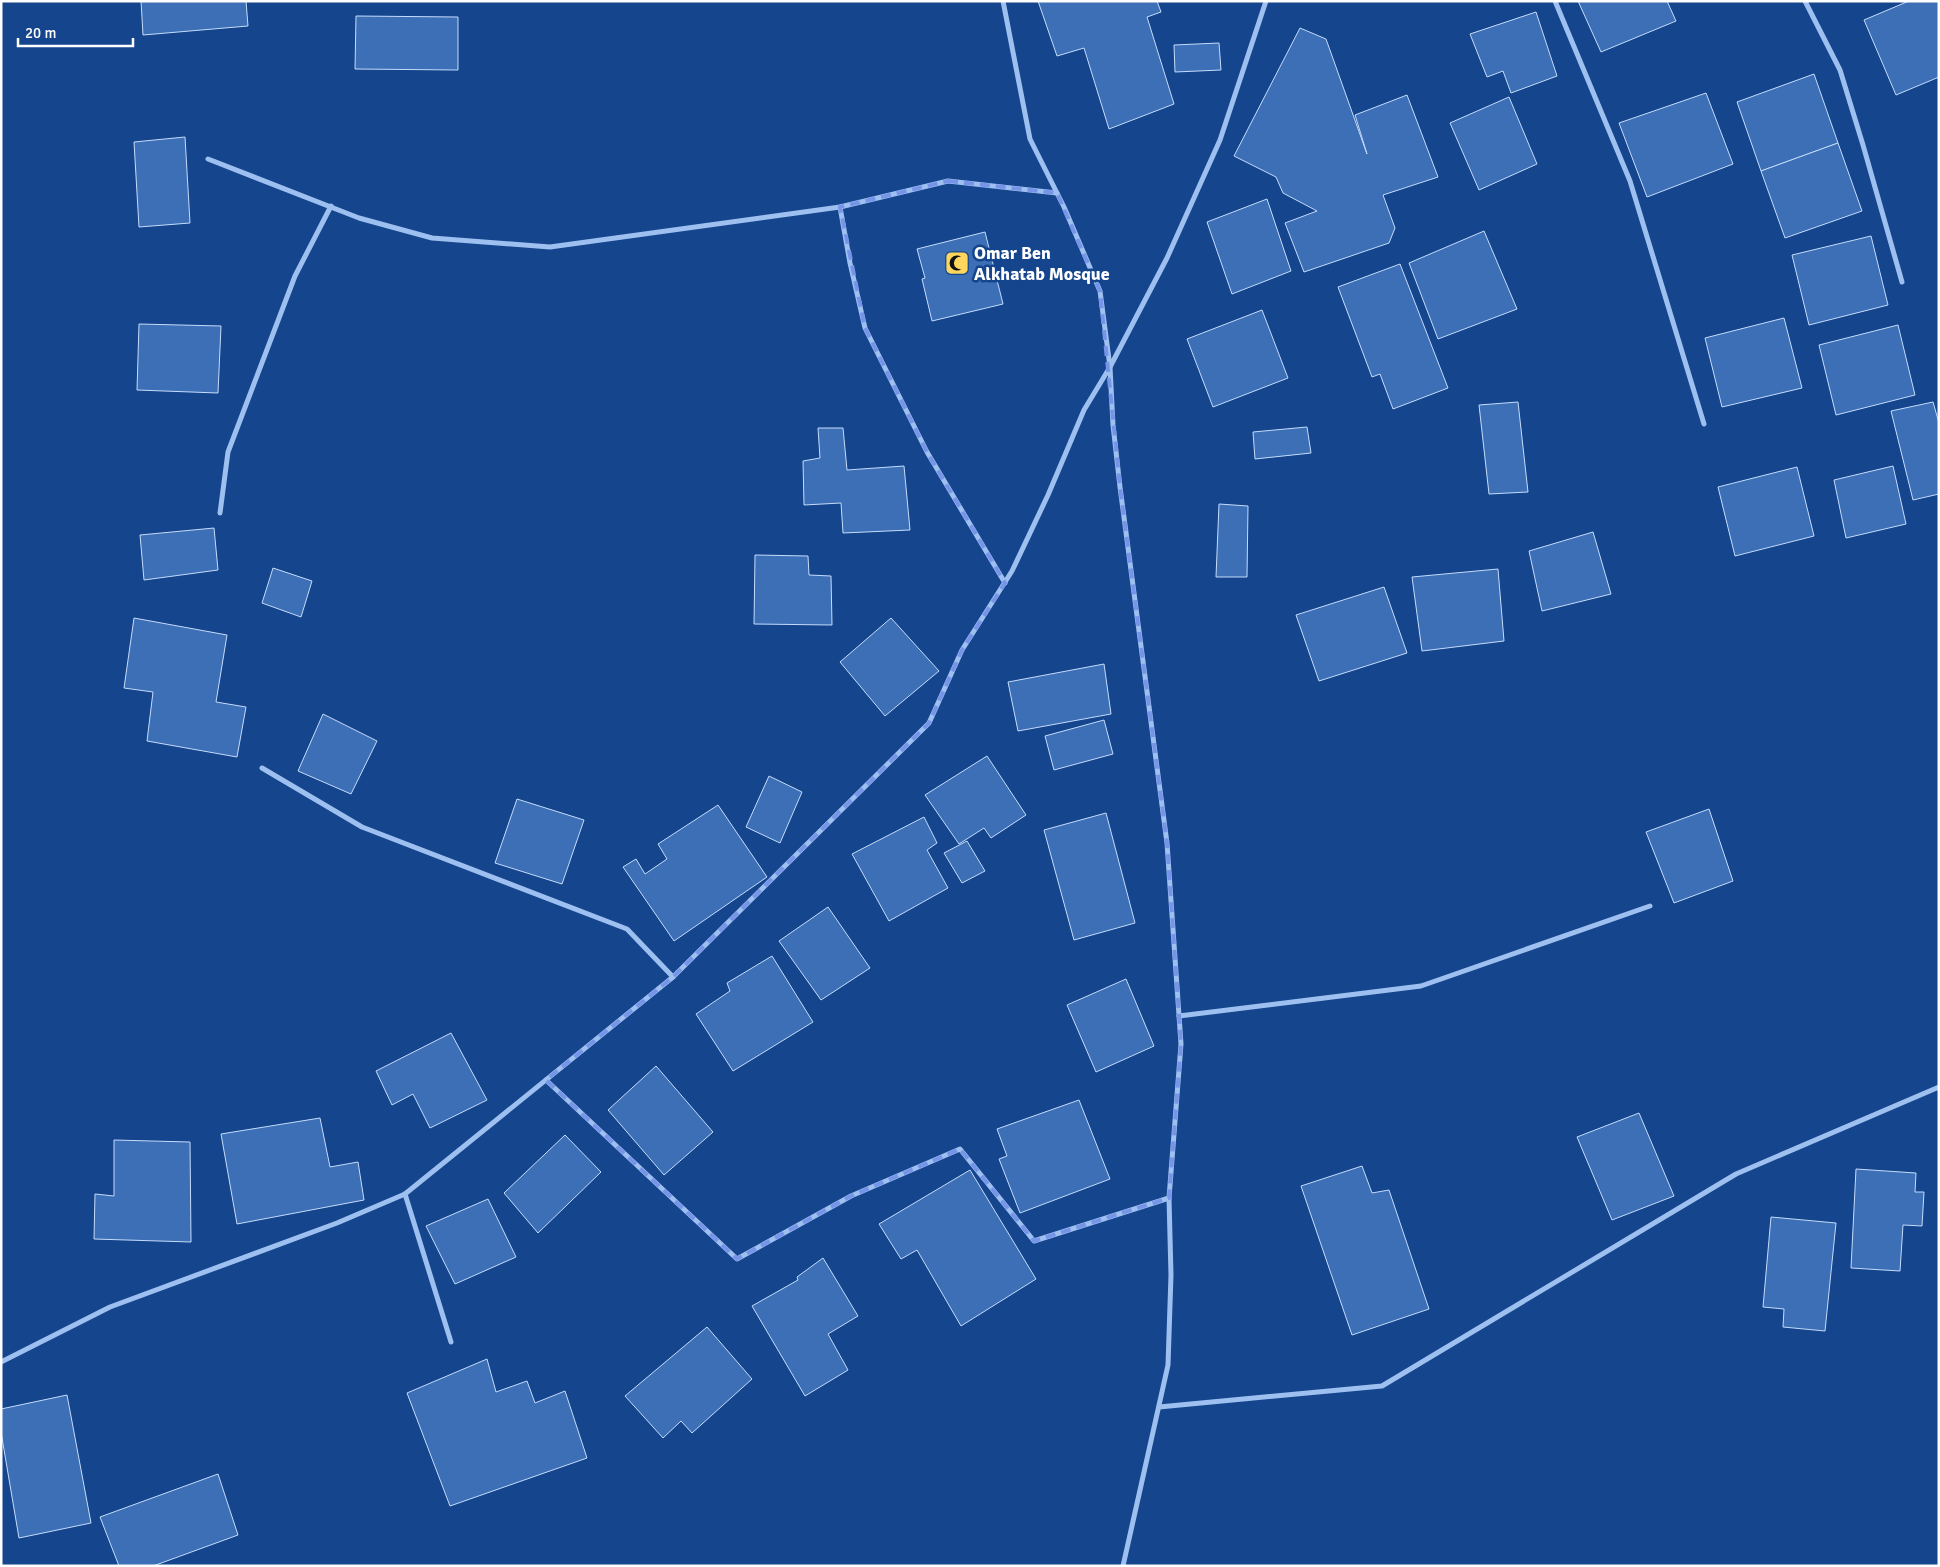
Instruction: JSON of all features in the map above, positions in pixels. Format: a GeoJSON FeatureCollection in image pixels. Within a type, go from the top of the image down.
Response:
{"type":"FeatureCollection","features":[{"type":"Feature","properties":{"kind":"street"},"geometry":{"type":"LineString","coordinates":[[1003,1],[1030,139],[1057,193],[1100,292],[1110,367],[1113,426],[1118,469],[1167,843],[1181,1044],[1169,1198],[1171,1274],[1168,1365],[1124,1566]]}},
{"type":"Feature","properties":{"kind":"street"},"geometry":{"type":"LineString","coordinates":[[1,1362],[110,1307],[337,1222],[405,1194],[673,977],[928,724],[962,650],[1005,583],[1048,495],[1084,410],[1110,367],[1167,258],[1220,140],[1266,1]]}},
{"type":"Feature","properties":{"kind":"street"},"geometry":{"type":"LineString","coordinates":[[1555,1],[1630,181],[1704,424]]}},
{"type":"Feature","properties":{"kind":"street"},"geometry":{"type":"LineString","coordinates":[[1806,1],[1840,70],[1864,145],[1902,282]]}},
{"type":"Feature","properties":{"kind":"street"},"geometry":{"type":"LineString","coordinates":[[208,159],[360,218],[432,238],[550,247],[840,207],[948,181],[1057,193]]}},
{"type":"Feature","properties":{"kind":"street"},"geometry":{"type":"LineString","coordinates":[[220,513],[228,452],[295,276],[330,206]]}},
{"type":"Feature","properties":{"kind":"street"},"geometry":{"type":"LineString","coordinates":[[840,207],[865,328],[927,452],[1005,583]]}},
{"type":"Feature","properties":{"kind":"street"},"geometry":{"type":"LineString","coordinates":[[262,768],[362,827],[627,929],[673,977]]}},
{"type":"Feature","properties":{"kind":"street"},"geometry":{"type":"LineString","coordinates":[[1179,1016],[1421,986],[1650,906]]}},
{"type":"Feature","properties":{"kind":"street"},"geometry":{"type":"LineString","coordinates":[[546,1080],[737,1259],[851,1196],[960,1149],[1034,1241],[1169,1198]]}},
{"type":"Feature","properties":{"kind":"street"},"geometry":{"type":"LineString","coordinates":[[1159,1407],[1382,1386],[1736,1174],[1939,1087]]}},
{"type":"Feature","properties":{"kind":"street"},"geometry":{"type":"LineString","coordinates":[[405,1194],[451,1342]]}},
{"type":"Feature","properties":{"kind":"highlighted area"},"geometry":{"type":"Polygon","coordinates":[[[948,181],[1057,193],[1100,291],[1120,487],[1167,843],[1181,1044],[1169,1198],[1034,1241],[960,1149],[851,1196],[737,1259],[546,1080],[673,977],[929,723],[962,650],[1005,583],[927,452],[865,328],[840,207],[948,181]]]}},
{"type":"Feature","properties":{"kind":"building"},"geometry":{"type":"Polygon","coordinates":[[[141,1],[246,1],[248,26],[143,35],[141,1]]]}},
{"type":"Feature","properties":{"kind":"building"},"geometry":{"type":"Polygon","coordinates":[[[1038,1],[1157,1],[1161,12],[1147,17],[1174,104],[1109,129],[1084,48],[1057,56],[1038,1]]]}},
{"type":"Feature","properties":{"kind":"building"},"geometry":{"type":"Polygon","coordinates":[[[1578,1],[1667,1],[1676,21],[1601,52],[1578,1]]]}},
{"type":"Feature","properties":{"kind":"building"},"geometry":{"type":"Polygon","coordinates":[[[1909,1],[1939,1],[1939,77],[1896,95],[1864,20],[1909,1]]]}},
{"type":"Feature","properties":{"kind":"building"},"geometry":{"type":"Polygon","coordinates":[[[1536,12],[1557,76],[1511,93],[1503,71],[1487,77],[1470,34],[1536,12]]]}},
{"type":"Feature","properties":{"kind":"building"},"geometry":{"type":"Polygon","coordinates":[[[356,16],[458,17],[458,70],[355,69],[356,16]]]}},
{"type":"Feature","properties":{"kind":"building"},"geometry":{"type":"Polygon","coordinates":[[[1300,28],[1326,39],[1367,154],[1355,115],[1407,95],[1438,177],[1383,195],[1395,228],[1389,243],[1304,272],[1285,223],[1317,211],[1283,193],[1276,177],[1234,156],[1300,28]]]}},
{"type":"Feature","properties":{"kind":"building"},"geometry":{"type":"Polygon","coordinates":[[[1219,43],[1221,70],[1175,72],[1174,45],[1219,43]]]}},
{"type":"Feature","properties":{"kind":"building"},"geometry":{"type":"Polygon","coordinates":[[[1814,74],[1838,143],[1761,171],[1737,102],[1814,74]]]}},
{"type":"Feature","properties":{"kind":"building"},"geometry":{"type":"Polygon","coordinates":[[[1706,93],[1733,164],[1647,197],[1619,123],[1706,93]]]}},
{"type":"Feature","properties":{"kind":"building"},"geometry":{"type":"Polygon","coordinates":[[[1509,97],[1537,164],[1479,190],[1450,123],[1509,97]]]}},
{"type":"Feature","properties":{"kind":"building"},"geometry":{"type":"Polygon","coordinates":[[[185,137],[190,223],[139,227],[134,142],[185,137]]]}},
{"type":"Feature","properties":{"kind":"building"},"geometry":{"type":"Polygon","coordinates":[[[1838,143],[1862,211],[1785,238],[1761,171],[1838,143]]]}},
{"type":"Feature","properties":{"kind":"building"},"geometry":{"type":"Polygon","coordinates":[[[1267,199],[1291,271],[1232,294],[1207,222],[1267,199]]]}},
{"type":"Feature","properties":{"kind":"building"},"geometry":{"type":"Polygon","coordinates":[[[1484,231],[1517,309],[1438,339],[1409,263],[1484,231]]]}},
{"type":"Feature","properties":{"kind":"building","name":"Omar Ben Alkhatab Mosque"},"geometry":{"type":"Polygon","coordinates":[[[985,232],[1003,304],[932,321],[922,279],[925,278],[917,249],[985,232]]]}},
{"type":"Feature","properties":{"kind":"building"},"geometry":{"type":"Polygon","coordinates":[[[1871,236],[1888,305],[1809,325],[1792,255],[1871,236]]]}},
{"type":"Feature","properties":{"kind":"building"},"geometry":{"type":"Polygon","coordinates":[[[1400,264],[1448,388],[1393,409],[1380,374],[1372,377],[1338,287],[1400,264]]]}},
{"type":"Feature","properties":{"kind":"building"},"geometry":{"type":"Polygon","coordinates":[[[1262,310],[1288,378],[1213,407],[1187,339],[1262,310]]]}},
{"type":"Feature","properties":{"kind":"building"},"geometry":{"type":"Polygon","coordinates":[[[1784,318],[1802,388],[1722,407],[1705,338],[1784,318]]]}},
{"type":"Feature","properties":{"kind":"building"},"geometry":{"type":"Polygon","coordinates":[[[139,324],[221,326],[218,393],[137,390],[139,324]]]}},
{"type":"Feature","properties":{"kind":"building"},"geometry":{"type":"Polygon","coordinates":[[[1898,325],[1915,395],[1836,415],[1819,345],[1898,325]]]}},
{"type":"Feature","properties":{"kind":"building"},"geometry":{"type":"Polygon","coordinates":[[[1518,402],[1528,492],[1489,494],[1479,405],[1518,402]]]}},
{"type":"Feature","properties":{"kind":"building"},"geometry":{"type":"Polygon","coordinates":[[[1933,402],[1939,423],[1939,494],[1913,500],[1891,411],[1933,402]]]}},
{"type":"Feature","properties":{"kind":"building"},"geometry":{"type":"Polygon","coordinates":[[[1307,427],[1311,453],[1255,459],[1253,432],[1307,427]]]}},
{"type":"Feature","properties":{"kind":"building"},"geometry":{"type":"Polygon","coordinates":[[[818,428],[843,428],[847,470],[904,466],[910,530],[843,533],[841,503],[804,505],[803,461],[820,458],[818,428]]]}},
{"type":"Feature","properties":{"kind":"building"},"geometry":{"type":"Polygon","coordinates":[[[1893,466],[1906,524],[1846,538],[1834,480],[1893,466]]]}},
{"type":"Feature","properties":{"kind":"building"},"geometry":{"type":"Polygon","coordinates":[[[1797,467],[1814,536],[1735,556],[1718,487],[1797,467]]]}},
{"type":"Feature","properties":{"kind":"building"},"geometry":{"type":"Polygon","coordinates":[[[1219,504],[1248,506],[1247,577],[1216,577],[1219,504]]]}},
{"type":"Feature","properties":{"kind":"building"},"geometry":{"type":"Polygon","coordinates":[[[214,528],[218,570],[144,580],[140,535],[214,528]]]}},
{"type":"Feature","properties":{"kind":"building"},"geometry":{"type":"Polygon","coordinates":[[[1593,532],[1611,594],[1542,611],[1529,551],[1593,532]]]}},
{"type":"Feature","properties":{"kind":"building"},"geometry":{"type":"Polygon","coordinates":[[[755,555],[808,556],[809,575],[831,576],[832,625],[754,624],[755,555]]]}},
{"type":"Feature","properties":{"kind":"building"},"geometry":{"type":"Polygon","coordinates":[[[273,568],[312,581],[301,617],[262,603],[273,568]]]}},
{"type":"Feature","properties":{"kind":"building"},"geometry":{"type":"Polygon","coordinates":[[[1498,569],[1504,641],[1422,651],[1412,577],[1498,569]]]}},
{"type":"Feature","properties":{"kind":"building"},"geometry":{"type":"Polygon","coordinates":[[[1384,587],[1407,653],[1319,681],[1296,615],[1384,587]]]}},
{"type":"Feature","properties":{"kind":"building"},"geometry":{"type":"Polygon","coordinates":[[[134,618],[227,635],[216,702],[246,707],[237,757],[147,741],[153,692],[124,688],[134,618]]]}},
{"type":"Feature","properties":{"kind":"building"},"geometry":{"type":"Polygon","coordinates":[[[891,618],[939,671],[885,716],[840,662],[891,618]]]}},
{"type":"Feature","properties":{"kind":"building"},"geometry":{"type":"Polygon","coordinates":[[[1104,664],[1111,714],[1018,731],[1008,682],[1104,664]]]}},
{"type":"Feature","properties":{"kind":"building"},"geometry":{"type":"Polygon","coordinates":[[[323,714],[377,741],[351,794],[298,771],[323,714]]]}},
{"type":"Feature","properties":{"kind":"building"},"geometry":{"type":"Polygon","coordinates":[[[1104,720],[1113,754],[1054,770],[1045,736],[1104,720]]]}},
{"type":"Feature","properties":{"kind":"building"},"geometry":{"type":"Polygon","coordinates":[[[987,756],[1026,815],[991,838],[984,828],[959,844],[925,795],[987,756]]]}},
{"type":"Feature","properties":{"kind":"building"},"geometry":{"type":"Polygon","coordinates":[[[769,776],[802,792],[780,843],[746,827],[769,776]]]}},
{"type":"Feature","properties":{"kind":"building"},"geometry":{"type":"Polygon","coordinates":[[[517,799],[584,820],[562,884],[495,863],[517,799]]]}},
{"type":"Feature","properties":{"kind":"building"},"geometry":{"type":"Polygon","coordinates":[[[718,805],[767,877],[674,941],[623,867],[636,859],[645,874],[667,859],[658,844],[718,805]]]}},
{"type":"Feature","properties":{"kind":"building"},"geometry":{"type":"Polygon","coordinates":[[[1709,809],[1733,881],[1674,903],[1646,832],[1709,809]]]}},
{"type":"Feature","properties":{"kind":"building"},"geometry":{"type":"Polygon","coordinates":[[[1106,813],[1135,923],[1074,940],[1044,830],[1106,813]]]}},
{"type":"Feature","properties":{"kind":"building"},"geometry":{"type":"Polygon","coordinates":[[[924,817],[937,843],[927,850],[948,888],[889,921],[852,854],[924,817]]]}},
{"type":"Feature","properties":{"kind":"building"},"geometry":{"type":"Polygon","coordinates":[[[967,841],[985,871],[962,883],[944,853],[967,841]]]}},
{"type":"Feature","properties":{"kind":"building"},"geometry":{"type":"Polygon","coordinates":[[[828,907],[870,968],[821,1000],[779,941],[828,907]]]}},
{"type":"Feature","properties":{"kind":"building"},"geometry":{"type":"Polygon","coordinates":[[[772,956],[813,1022],[733,1071],[696,1014],[730,991],[727,983],[772,956]]]}},
{"type":"Feature","properties":{"kind":"building"},"geometry":{"type":"Polygon","coordinates":[[[1126,979],[1154,1046],[1096,1072],[1067,1005],[1126,979]]]}},
{"type":"Feature","properties":{"kind":"building"},"geometry":{"type":"Polygon","coordinates":[[[451,1033],[487,1100],[430,1128],[413,1094],[392,1105],[376,1071],[451,1033]]]}},
{"type":"Feature","properties":{"kind":"building"},"geometry":{"type":"Polygon","coordinates":[[[656,1066],[713,1132],[664,1175],[608,1110],[656,1066]]]}},
{"type":"Feature","properties":{"kind":"building"},"geometry":{"type":"Polygon","coordinates":[[[1079,1100],[1110,1179],[1020,1213],[999,1159],[1007,1156],[997,1129],[1079,1100]]]}},
{"type":"Feature","properties":{"kind":"building"},"geometry":{"type":"Polygon","coordinates":[[[1639,1113],[1674,1196],[1612,1220],[1577,1137],[1639,1113]]]}},
{"type":"Feature","properties":{"kind":"building"},"geometry":{"type":"Polygon","coordinates":[[[320,1118],[330,1167],[358,1162],[364,1200],[237,1224],[221,1134],[320,1118]]]}},
{"type":"Feature","properties":{"kind":"building"},"geometry":{"type":"Polygon","coordinates":[[[565,1135],[601,1172],[538,1233],[504,1193],[565,1135]]]}},
{"type":"Feature","properties":{"kind":"building"},"geometry":{"type":"Polygon","coordinates":[[[114,1140],[190,1142],[191,1242],[94,1239],[95,1194],[114,1196],[114,1140]]]}},
{"type":"Feature","properties":{"kind":"building"},"geometry":{"type":"Polygon","coordinates":[[[1362,1166],[1372,1193],[1389,1190],[1429,1309],[1352,1335],[1301,1186],[1362,1166]]]}},
{"type":"Feature","properties":{"kind":"building"},"geometry":{"type":"Polygon","coordinates":[[[1856,1169],[1916,1173],[1915,1192],[1924,1192],[1922,1226],[1903,1225],[1900,1271],[1851,1268],[1856,1169]]]}},
{"type":"Feature","properties":{"kind":"building"},"geometry":{"type":"Polygon","coordinates":[[[970,1170],[1036,1279],[961,1326],[917,1250],[901,1259],[879,1224],[970,1170]]]}},
{"type":"Feature","properties":{"kind":"building"},"geometry":{"type":"Polygon","coordinates":[[[488,1199],[516,1257],[455,1284],[426,1226],[488,1199]]]}},
{"type":"Feature","properties":{"kind":"building"},"geometry":{"type":"Polygon","coordinates":[[[1771,1217],[1836,1223],[1825,1331],[1783,1327],[1784,1309],[1763,1307],[1771,1217]]]}},
{"type":"Feature","properties":{"kind":"building"},"geometry":{"type":"Polygon","coordinates":[[[823,1258],[858,1316],[828,1334],[848,1370],[805,1396],[752,1306],[798,1280],[797,1277],[823,1258]]]}},
{"type":"Feature","properties":{"kind":"building"},"geometry":{"type":"Polygon","coordinates":[[[707,1327],[752,1379],[692,1433],[681,1421],[663,1438],[625,1396],[707,1327]]]}},
{"type":"Feature","properties":{"kind":"building"},"geometry":{"type":"Polygon","coordinates":[[[487,1359],[496,1392],[527,1381],[535,1403],[565,1391],[587,1458],[450,1506],[407,1393],[487,1359]]]}},
{"type":"Feature","properties":{"kind":"building"},"geometry":{"type":"Polygon","coordinates":[[[67,1395],[91,1523],[19,1538],[1,1432],[1,1409],[67,1395]]]}},
{"type":"Feature","properties":{"kind":"building"},"geometry":{"type":"Polygon","coordinates":[[[218,1474],[238,1535],[153,1566],[119,1566],[100,1517],[218,1474]]]}},
{"type":"Feature","properties":{"kind":"place","name":"Omar Ben Alkhatab Mosque"},"geometry":{"type":"Point","coordinates":[957,263]}}]}
